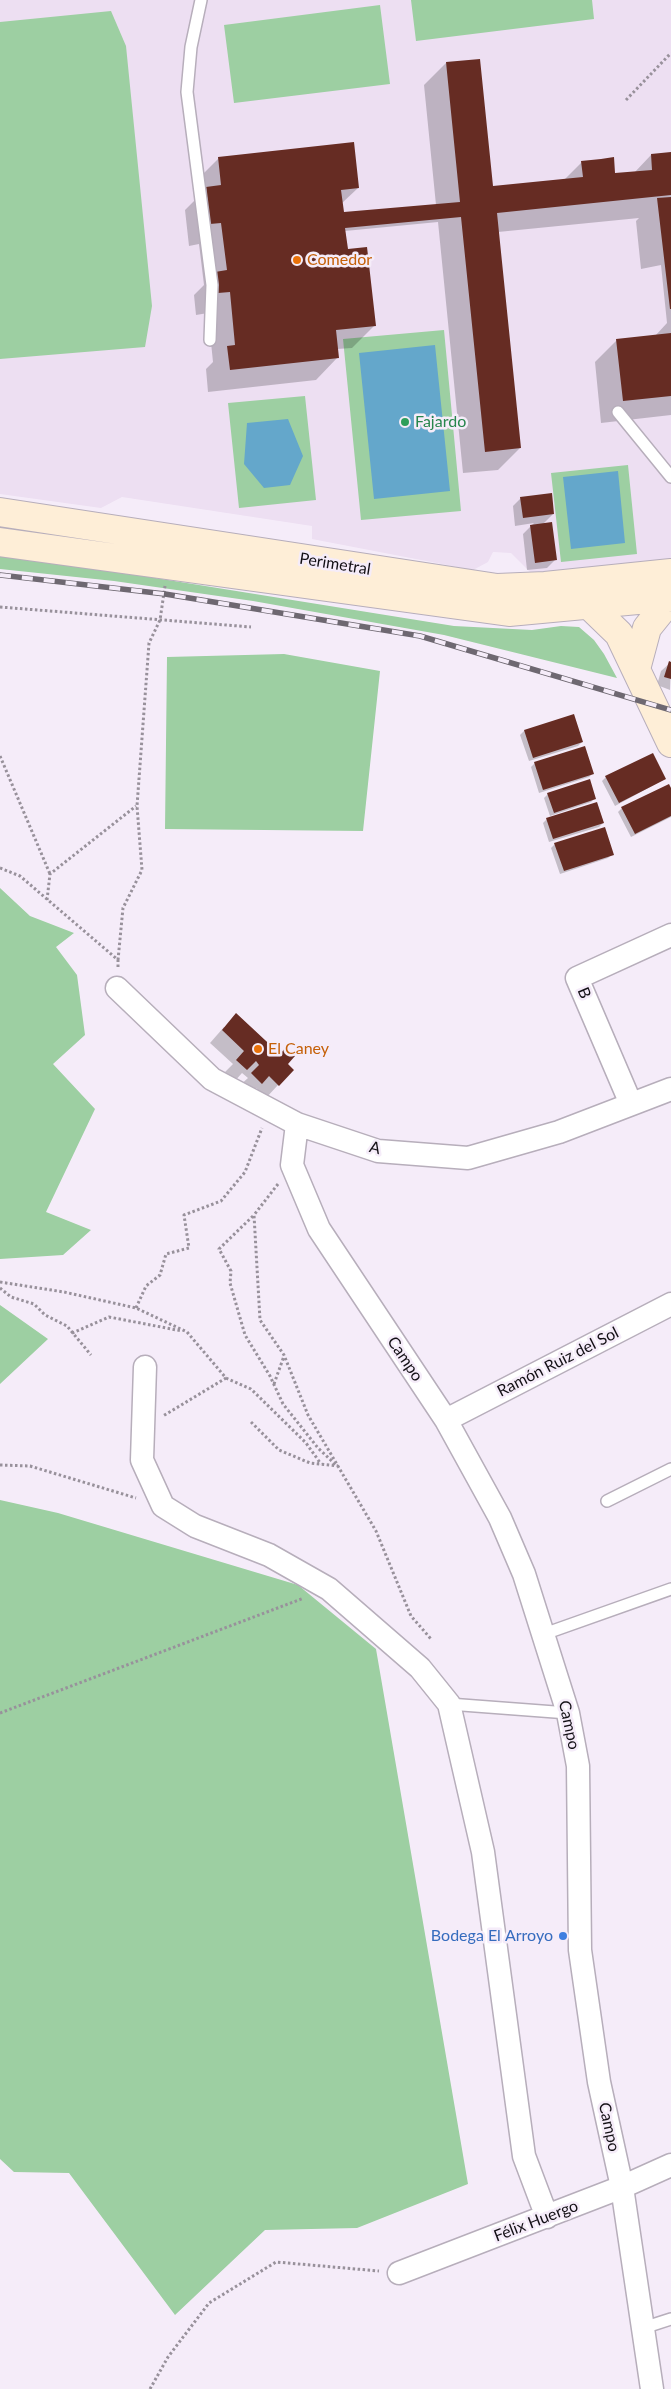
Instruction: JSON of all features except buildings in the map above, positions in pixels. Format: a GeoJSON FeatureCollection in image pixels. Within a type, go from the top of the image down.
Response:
{"type":"FeatureCollection","features":[{"type":"Feature","properties":{"kind":"main road","name":"Perimetral"},"geometry":{"type":"LineString","coordinates":[[0,512],[497,588],[545,586],[663,574]]}},
{"type":"Feature","properties":{"kind":"main road","name":"Perimetral"},"geometry":{"type":"LineString","coordinates":[[0,542],[508,612],[671,597]]}},
{"type":"Feature","properties":{"kind":"main road"},"geometry":{"type":"LineString","coordinates":[[620,634],[624,602],[663,574]]}},
{"type":"Feature","properties":{"kind":"main road"},"geometry":{"type":"LineString","coordinates":[[545,586],[588,605],[620,634],[671,743]]}},
{"type":"Feature","properties":{"kind":"main road"},"geometry":{"type":"LineString","coordinates":[[636,669],[647,628],[671,597]]}},
{"type":"Feature","properties":{"kind":"street","name":"B"},"geometry":{"type":"LineString","coordinates":[[631,1104],[577,978],[671,936]]}},
{"type":"Feature","properties":{"kind":"street","name":"A"},"geometry":{"type":"LineString","coordinates":[[118,988],[212,1079],[269,1111],[297,1124],[378,1151],[468,1158],[559,1132],[671,1089]]}},
{"type":"Feature","properties":{"kind":"street","name":"Campo"},"geometry":{"type":"LineString","coordinates":[[297,1124],[292,1165],[319,1229],[446,1420],[500,1518],[524,1574],[568,1713],[578,1766],[580,1950],[599,2082],[622,2187],[652,2389]]}},
{"type":"Feature","properties":{"kind":"street","name":"Ramón Ruiz del Sol"},"geometry":{"type":"LineString","coordinates":[[446,1420],[671,1304]]}},
{"type":"Feature","properties":{"kind":"street"},"geometry":{"type":"LineString","coordinates":[[145,1367],[142,1460],[163,1506],[195,1526],[269,1555],[329,1589],[420,1668],[450,1704],[483,1852],[524,2156],[547,2217]]}},
{"type":"Feature","properties":{"kind":"street","name":"Félix Huergo"},"geometry":{"type":"LineString","coordinates":[[399,2273],[547,2217],[671,2165]]}},
{"type":"Feature","properties":{"kind":"lane"},"geometry":{"type":"LineString","coordinates":[[201,0],[191,47],[187,92],[212,285],[210,340]]}},
{"type":"Feature","properties":{"kind":"lane"},"geometry":{"type":"LineString","coordinates":[[618,412],[671,477]]}},
{"type":"Feature","properties":{"kind":"lane"},"geometry":{"type":"LineString","coordinates":[[607,1501],[671,1469]]}},
{"type":"Feature","properties":{"kind":"lane"},"geometry":{"type":"LineString","coordinates":[[544,1634],[671,1589]]}},
{"type":"Feature","properties":{"kind":"lane"},"geometry":{"type":"LineString","coordinates":[[450,1704],[568,1713]]}},
{"type":"Feature","properties":{"kind":"lane"},"geometry":{"type":"LineString","coordinates":[[642,2328],[671,2319]]}},
{"type":"Feature","properties":{"kind":"path"},"geometry":{"type":"LineString","coordinates":[[626,100],[671,54]]}},
{"type":"Feature","properties":{"kind":"path"},"geometry":{"type":"LineString","coordinates":[[118,988],[118,960],[123,908],[142,870],[137,806],[149,642],[160,620],[165,594],[164,565]]}},
{"type":"Feature","properties":{"kind":"path"},"geometry":{"type":"LineString","coordinates":[[0,607],[252,627]]}},
{"type":"Feature","properties":{"kind":"path"},"geometry":{"type":"LineString","coordinates":[[0,756],[50,874],[47,900]]}},
{"type":"Feature","properties":{"kind":"path"},"geometry":{"type":"LineString","coordinates":[[50,874],[137,806]]}},
{"type":"Feature","properties":{"kind":"path"},"geometry":{"type":"LineString","coordinates":[[0,868],[20,876],[118,960]]}},
{"type":"Feature","properties":{"kind":"path"},"geometry":{"type":"LineString","coordinates":[[136,1308],[146,1286],[160,1275],[166,1254],[189,1248],[184,1215],[221,1201],[245,1172],[269,1111]]}},
{"type":"Feature","properties":{"kind":"path"},"geometry":{"type":"LineString","coordinates":[[292,1165],[254,1215],[219,1248],[231,1271],[230,1283],[244,1335],[274,1384],[282,1404],[318,1448],[338,1467]]}},
{"type":"Feature","properties":{"kind":"path"},"geometry":{"type":"LineString","coordinates":[[254,1215],[260,1320],[284,1356],[308,1415],[376,1531],[411,1616],[431,1639]]}},
{"type":"Feature","properties":{"kind":"path"},"geometry":{"type":"LineString","coordinates":[[0,1282],[64,1292],[136,1308],[187,1332],[226,1378],[251,1389],[306,1443],[321,1464]]}},
{"type":"Feature","properties":{"kind":"path"},"geometry":{"type":"LineString","coordinates":[[0,1288],[11,1297],[34,1304],[45,1315],[67,1326],[91,1355]]}},
{"type":"Feature","properties":{"kind":"path"},"geometry":{"type":"LineString","coordinates":[[72,1332],[110,1316],[187,1332]]}},
{"type":"Feature","properties":{"kind":"path"},"geometry":{"type":"LineString","coordinates":[[274,1384],[284,1356]]}},
{"type":"Feature","properties":{"kind":"path"},"geometry":{"type":"LineString","coordinates":[[143,1428],[226,1378]]}},
{"type":"Feature","properties":{"kind":"path"},"geometry":{"type":"LineString","coordinates":[[251,1422],[279,1450],[310,1463],[338,1467]]}},
{"type":"Feature","properties":{"kind":"path"},"geometry":{"type":"LineString","coordinates":[[0,1465],[30,1466],[163,1506]]}},
{"type":"Feature","properties":{"kind":"path"},"geometry":{"type":"LineString","coordinates":[[0,1713],[329,1589]]}},
{"type":"Feature","properties":{"kind":"path"},"geometry":{"type":"LineString","coordinates":[[150,2389],[168,2357],[209,2303],[276,2262],[399,2273]]}},
{"type":"Feature","properties":{"kind":"shaded area"},"geometry":{"type":"Polygon","coordinates":[[[0,0],[671,0],[671,560],[532,574],[511,553],[493,552],[488,562],[473,570],[312,539],[312,526],[122,497],[101,508],[0,494],[0,0]]]}},
{"type":"Feature","properties":{"kind":"green space"},"geometry":{"type":"Polygon","coordinates":[[[411,0],[592,0],[594,19],[416,41],[411,0]]]}},
{"type":"Feature","properties":{"kind":"green space"},"geometry":{"type":"Polygon","coordinates":[[[380,5],[390,84],[234,103],[224,25],[380,5]]]}},
{"type":"Feature","properties":{"kind":"green space"},"geometry":{"type":"Polygon","coordinates":[[[111,11],[126,46],[152,306],[145,347],[0,359],[0,22],[111,11]]]}},
{"type":"Feature","properties":{"kind":"green space","name":"Fajardo"},"geometry":{"type":"Polygon","coordinates":[[[444,330],[461,511],[361,520],[343,339],[444,330]]]}},
{"type":"Feature","properties":{"kind":"green space"},"geometry":{"type":"Polygon","coordinates":[[[305,396],[316,500],[239,508],[228,403],[305,396]]]}},
{"type":"Feature","properties":{"kind":"green space"},"geometry":{"type":"Polygon","coordinates":[[[628,465],[637,554],[561,562],[551,473],[628,465]]]}},
{"type":"Feature","properties":{"kind":"green space"},"geometry":{"type":"Polygon","coordinates":[[[0,553],[454,626],[532,630],[561,626],[579,627],[594,640],[617,678],[444,635],[253,601],[114,581],[0,569],[0,553]]]}},
{"type":"Feature","properties":{"kind":"green space"},"geometry":{"type":"Polygon","coordinates":[[[284,654],[380,671],[363,831],[165,829],[167,657],[284,654]]]}},
{"type":"Feature","properties":{"kind":"green space"},"geometry":{"type":"Polygon","coordinates":[[[0,888],[30,916],[74,933],[56,947],[77,975],[85,1035],[53,1064],[95,1109],[46,1212],[91,1230],[63,1255],[0,1259],[0,888]]]}},
{"type":"Feature","properties":{"kind":"green space"},"geometry":{"type":"Polygon","coordinates":[[[0,1305],[48,1339],[0,1384],[0,1305]]]}},
{"type":"Feature","properties":{"kind":"green space"},"geometry":{"type":"Polygon","coordinates":[[[0,1500],[58,1513],[298,1585],[376,1649],[468,2184],[357,2228],[265,2230],[175,2315],[69,2173],[14,2172],[0,2159],[0,1500]]]}},
{"type":"Feature","properties":{"kind":"water","name":"Fajardo"},"geometry":{"type":"Polygon","coordinates":[[[435,345],[450,491],[374,499],[359,353],[435,345]]]}},
{"type":"Feature","properties":{"kind":"water"},"geometry":{"type":"Polygon","coordinates":[[[288,419],[303,456],[290,485],[264,488],[244,464],[247,423],[288,419]]]}},
{"type":"Feature","properties":{"kind":"water"},"geometry":{"type":"Polygon","coordinates":[[[618,471],[625,543],[571,549],[563,477],[618,471]]]}},
{"type":"Feature","properties":{"kind":"railway"},"geometry":{"type":"LineString","coordinates":[[0,575],[165,594],[420,636],[671,710]]}},
{"type":"Feature","properties":{"kind":"place","name":"Comedor"},"geometry":{"type":"Point","coordinates":[297,260]}},
{"type":"Feature","properties":{"kind":"place","name":"Fajardo"},"geometry":{"type":"Point","coordinates":[405,422]}},
{"type":"Feature","properties":{"kind":"place","name":"El Caney"},"geometry":{"type":"Point","coordinates":[258,1049]}},
{"type":"Feature","properties":{"kind":"place","name":"Bodega El Arroyo"},"geometry":{"type":"Point","coordinates":[563,1936]}}]}
